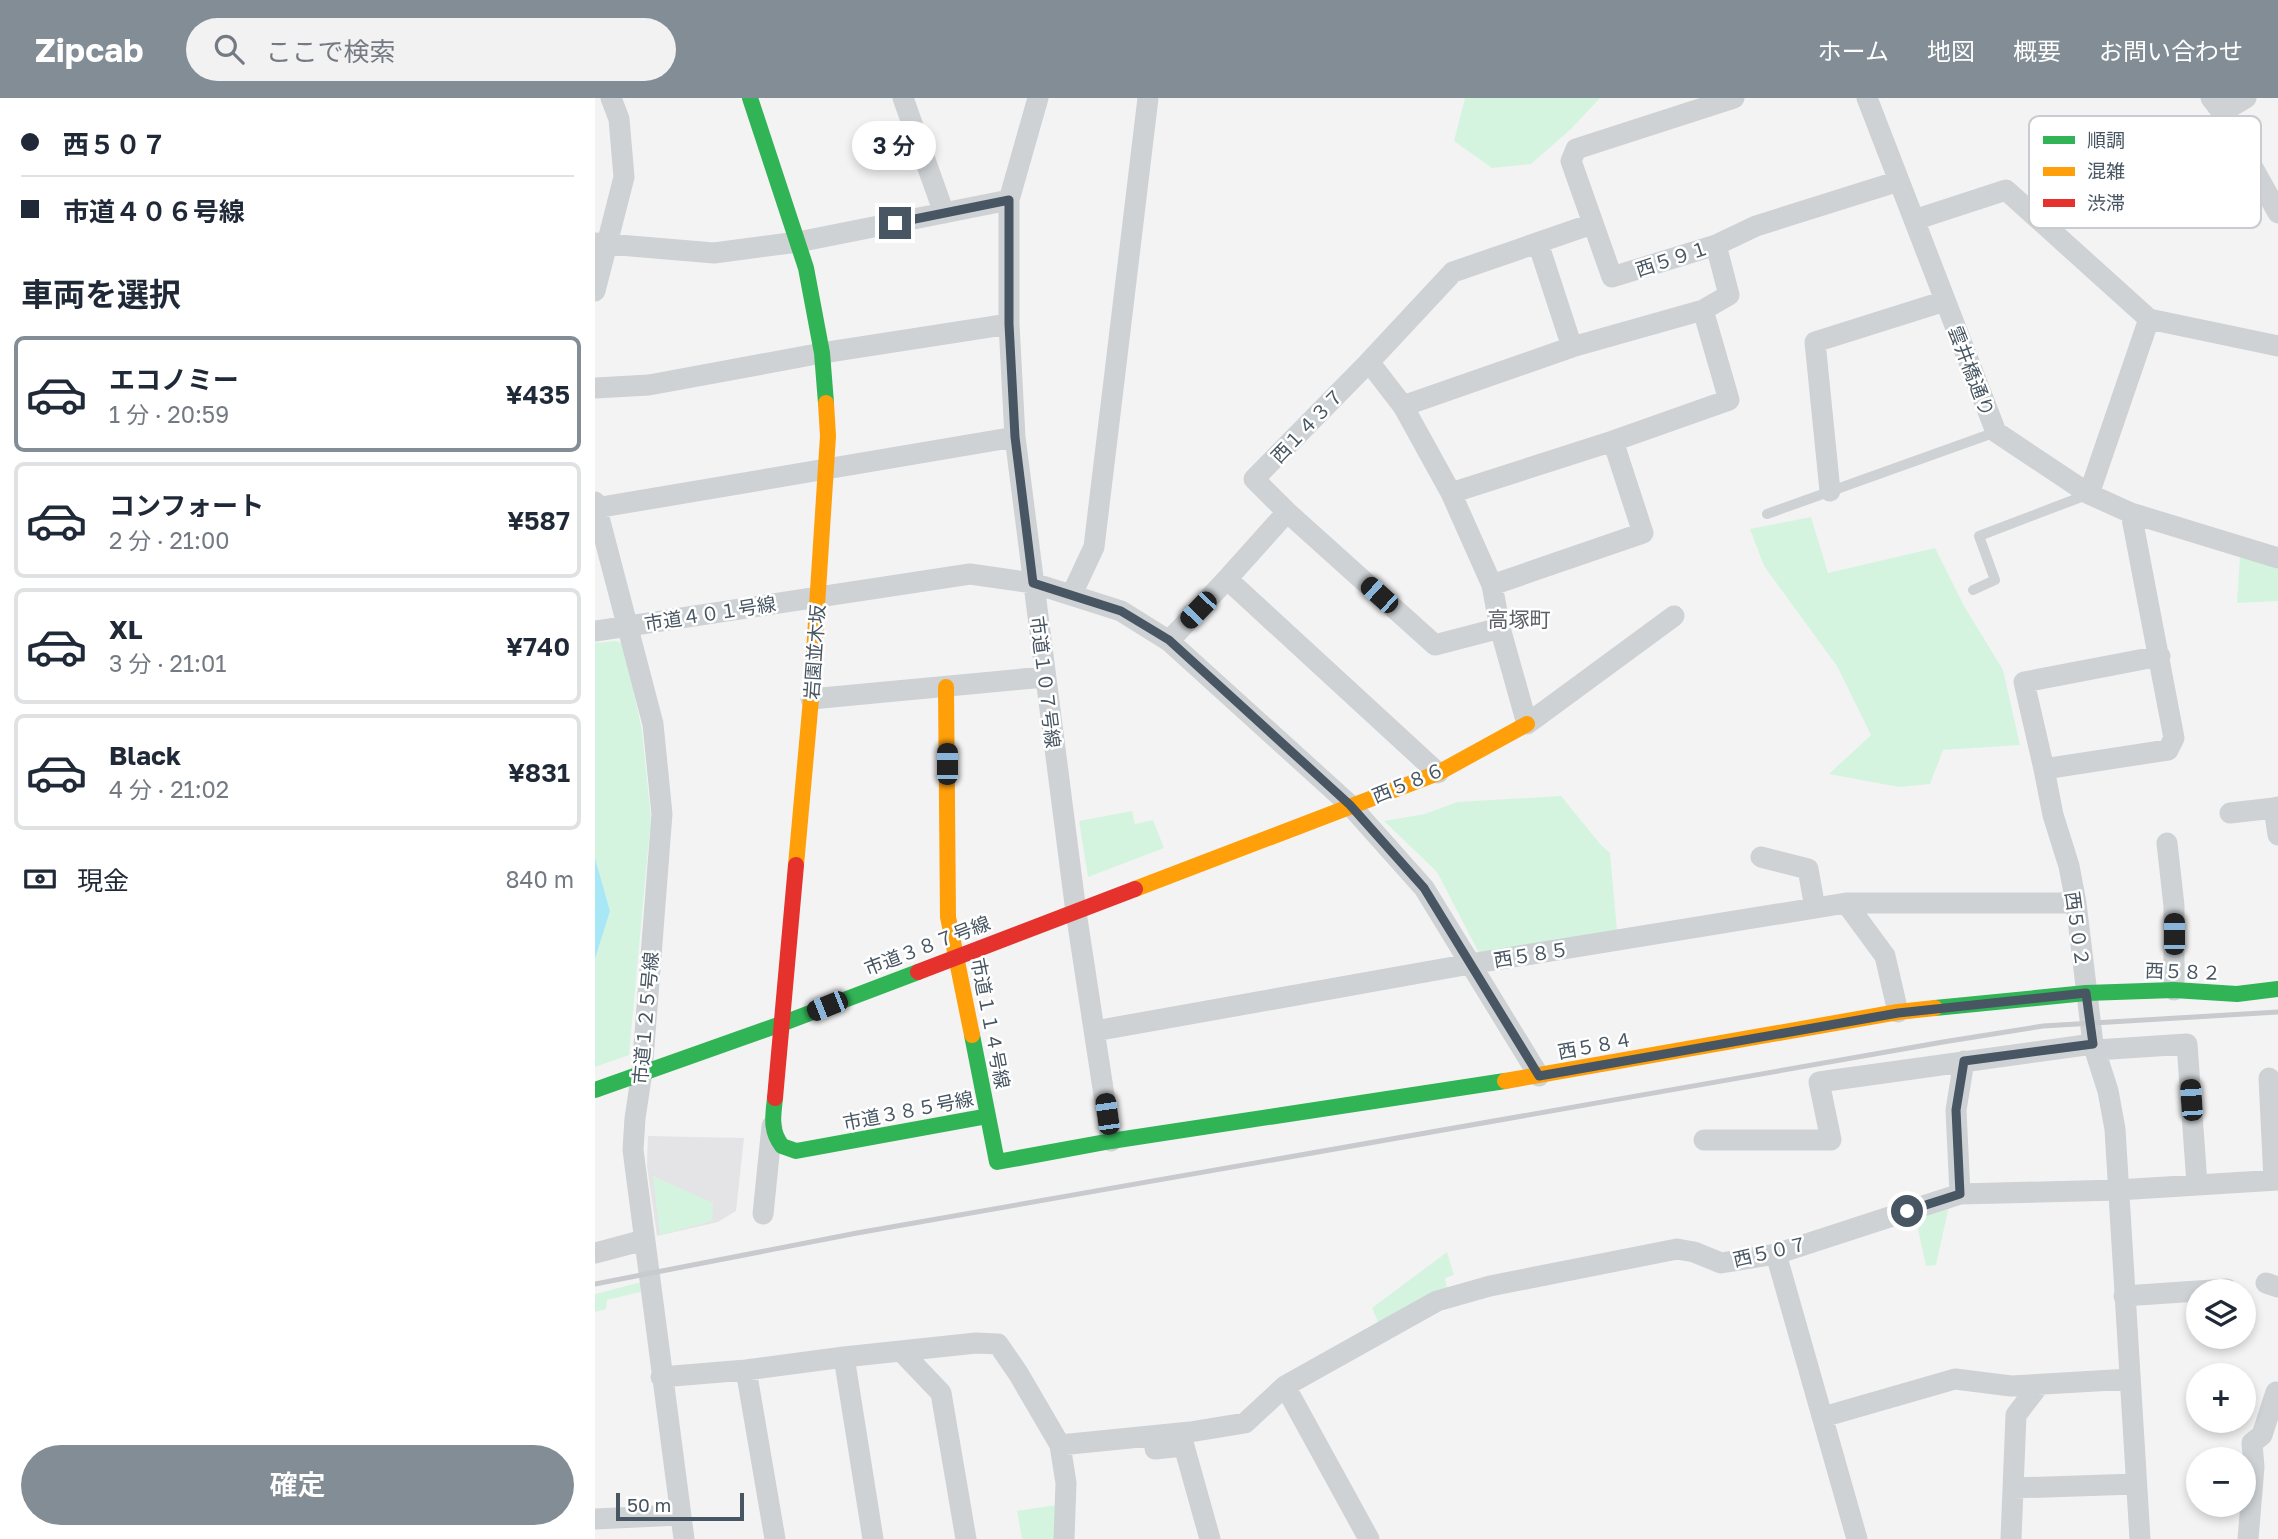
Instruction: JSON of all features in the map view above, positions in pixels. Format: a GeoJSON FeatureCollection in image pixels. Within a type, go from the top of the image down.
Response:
{"type":"FeatureCollection","features":[{"type":"Feature","properties":{"kind":"street"},"geometry":{"type":"LineString","coordinates":[[595,290],[601,244],[624,177],[619,119],[611,98]]}},
{"type":"Feature","properties":{"kind":"street","name":"岩園並木坂"},"geometry":{"type":"LineString","coordinates":[[750,98],[806,268],[822,353],[828,436],[810,699],[763,1214]]}},
{"type":"Feature","properties":{"kind":"street"},"geometry":{"type":"LineString","coordinates":[[903,98],[944,213]]}},
{"type":"Feature","properties":{"kind":"street","name":"市道１０７号線"},"geometry":{"type":"LineString","coordinates":[[1038,98],[1009,200],[1009,324],[1015,437],[1076,912],[1111,1141]]}},
{"type":"Feature","properties":{"kind":"street"},"geometry":{"type":"LineString","coordinates":[[1072,594],[1094,547],[1148,98]]}},
{"type":"Feature","properties":{"kind":"street","name":"雲井橋通り"},"geometry":{"type":"LineString","coordinates":[[1867,98],[1996,432],[2089,494],[2131,513],[2278,558]]}},
{"type":"Feature","properties":{"kind":"street"},"geometry":{"type":"LineString","coordinates":[[2216,105],[2246,98]]}},
{"type":"Feature","properties":{"kind":"street","name":"西５９１"},"geometry":{"type":"LineString","coordinates":[[1729,99],[1576,149],[1571,161],[1612,277],[1716,244],[1756,226],[1899,181]]}},
{"type":"Feature","properties":{"kind":"street"},"geometry":{"type":"LineString","coordinates":[[2261,183],[2278,213]]}},
{"type":"Feature","properties":{"kind":"street"},"geometry":{"type":"LineString","coordinates":[[1914,220],[2006,190],[2029,211]]}},
{"type":"Feature","properties":{"kind":"street"},"geometry":{"type":"LineString","coordinates":[[601,244],[714,253],[798,242],[1009,200]]}},
{"type":"Feature","properties":{"kind":"street"},"geometry":{"type":"LineString","coordinates":[[1527,724],[1500,628],[1492,585],[1451,493],[1403,406],[1369,362],[1453,272],[1592,223]]}},
{"type":"Feature","properties":{"kind":"street"},"geometry":{"type":"LineString","coordinates":[[2048,228],[2149,319],[2278,346]]}},
{"type":"Feature","properties":{"kind":"street"},"geometry":{"type":"LineString","coordinates":[[1538,243],[1572,347]]}},
{"type":"Feature","properties":{"kind":"street"},"geometry":{"type":"LineString","coordinates":[[1403,406],[1572,347],[1703,310],[1730,295],[1716,244]]}},
{"type":"Feature","properties":{"kind":"street"},"geometry":{"type":"LineString","coordinates":[[1830,491],[1815,342],[1945,301]]}},
{"type":"Feature","properties":{"kind":"street"},"geometry":{"type":"LineString","coordinates":[[1451,493],[1729,400],[1703,310]]}},
{"type":"Feature","properties":{"kind":"street"},"geometry":{"type":"LineString","coordinates":[[2089,494],[2149,319]]}},
{"type":"Feature","properties":{"kind":"street"},"geometry":{"type":"LineString","coordinates":[[595,388],[649,385],[822,353],[1009,324]]}},
{"type":"Feature","properties":{"kind":"street","name":"西１４３７"},"geometry":{"type":"LineString","coordinates":[[1369,362],[1254,479],[1435,645],[1500,628]]}},
{"type":"Feature","properties":{"kind":"street"},"geometry":{"type":"LineString","coordinates":[[596,505],[827,470],[1015,437]]}},
{"type":"Feature","properties":{"kind":"street"},"geometry":{"type":"LineString","coordinates":[[1492,585],[1643,533],[1613,441]]}},
{"type":"Feature","properties":{"kind":"street","name":"市道１２５号線"},"geometry":{"type":"LineString","coordinates":[[596,505],[653,724],[662,814],[642,1072],[633,1150],[684,1539]]}},
{"type":"Feature","properties":{"kind":"street"},"geometry":{"type":"LineString","coordinates":[[1169,640],[1287,512]]}},
{"type":"Feature","properties":{"kind":"street"},"geometry":{"type":"LineString","coordinates":[[2045,769],[2168,750],[2174,738],[2131,513]]}},
{"type":"Feature","properties":{"kind":"street","name":"市道４０１号線"},"geometry":{"type":"LineString","coordinates":[[595,631],[970,574],[1033,583],[1121,611],[1169,640],[1350,805],[1424,888],[1539,1076]]}},
{"type":"Feature","properties":{"kind":"street"},"geometry":{"type":"LineString","coordinates":[[1227,579],[1438,773]]}},
{"type":"Feature","properties":{"kind":"street","name":"西５８６"},"geometry":{"type":"LineString","coordinates":[[1076,912],[1438,773],[1527,724],[1674,617]]}},
{"type":"Feature","properties":{"kind":"street","name":"西５０２"},"geometry":{"type":"LineString","coordinates":[[2140,1539],[2115,1129],[2108,1091],[2094,1047],[2069,866],[2053,816],[2045,769],[2024,682],[2160,656]]}},
{"type":"Feature","properties":{"kind":"street"},"geometry":{"type":"LineString","coordinates":[[810,699],[1044,677]]}},
{"type":"Feature","properties":{"kind":"street","name":"市道１１４号線"},"geometry":{"type":"LineString","coordinates":[[946,687],[948,917],[988,1116]]}},
{"type":"Feature","properties":{"kind":"street"},"geometry":{"type":"LineString","coordinates":[[2229,813],[2276,807],[2278,835]]}},
{"type":"Feature","properties":{"kind":"street"},"geometry":{"type":"LineString","coordinates":[[2167,843],[2174,906],[2174,990]]}},
{"type":"Feature","properties":{"kind":"street"},"geometry":{"type":"LineString","coordinates":[[1761,857],[1808,869],[1815,908]]}},
{"type":"Feature","properties":{"kind":"street","name":"西５８５"},"geometry":{"type":"LineString","coordinates":[[1095,1031],[1470,964],[1815,908],[1846,904],[2076,903]]}},
{"type":"Feature","properties":{"kind":"street"},"geometry":{"type":"LineString","coordinates":[[1846,904],[1885,956],[1898,1013]]}},
{"type":"Feature","properties":{"kind":"street","name":"市道３８７号線"},"geometry":{"type":"LineString","coordinates":[[595,1090],[781,1024],[1076,912]]}},
{"type":"Feature","properties":{"kind":"street","name":"西５８２"},"geometry":{"type":"LineString","coordinates":[[2086,993],[2174,990],[2237,994],[2278,989]]}},
{"type":"Feature","properties":{"kind":"street","name":"西５８４"},"geometry":{"type":"LineString","coordinates":[[1111,1141],[1539,1076],[1898,1013],[2086,993]]}},
{"type":"Feature","properties":{"kind":"street"},"geometry":{"type":"LineString","coordinates":[[1705,1140],[1831,1140],[1819,1082],[1964,1061],[2094,1047],[2187,1044],[2197,1184]]}},
{"type":"Feature","properties":{"kind":"street"},"geometry":{"type":"LineString","coordinates":[[1960,1194],[1956,1110],[1964,1061]]}},
{"type":"Feature","properties":{"kind":"street"},"geometry":{"type":"LineString","coordinates":[[2269,1078],[2276,1180]]}},
{"type":"Feature","properties":{"kind":"street","name":"市道３８５号線"},"geometry":{"type":"LineString","coordinates":[[772,1126],[778,1143],[789,1151],[803,1151],[988,1116],[997,1162],[1111,1141]]}},
{"type":"Feature","properties":{"kind":"street","name":"西５０７"},"geometry":{"type":"LineString","coordinates":[[1060,1445],[1189,1432],[1245,1423],[1285,1385],[1437,1301],[1490,1286],[1677,1249],[1694,1252],[1721,1263],[1776,1254],[1960,1194],[2118,1190],[2276,1180]]}},
{"type":"Feature","properties":{"kind":"street"},"geometry":{"type":"LineString","coordinates":[[595,1253],[644,1240]]}},
{"type":"Feature","properties":{"kind":"street"},"geometry":{"type":"LineString","coordinates":[[1776,1254],[1857,1539]]}},
{"type":"Feature","properties":{"kind":"street"},"geometry":{"type":"LineString","coordinates":[[2124,1296],[2186,1292]]}},
{"type":"Feature","properties":{"kind":"street"},"geometry":{"type":"LineString","coordinates":[[661,1377],[746,1370],[976,1343],[998,1344],[1019,1373],[1060,1445],[1066,1483],[1064,1539]]}},
{"type":"Feature","properties":{"kind":"street"},"geometry":{"type":"LineString","coordinates":[[902,1352],[941,1393],[966,1539]]}},
{"type":"Feature","properties":{"kind":"street"},"geometry":{"type":"LineString","coordinates":[[844,1357],[873,1539]]}},
{"type":"Feature","properties":{"kind":"street"},"geometry":{"type":"LineString","coordinates":[[746,1370],[775,1539]]}},
{"type":"Feature","properties":{"kind":"street"},"geometry":{"type":"LineString","coordinates":[[1823,1417],[1955,1379],[2011,1386],[2130,1379]]}},
{"type":"Feature","properties":{"kind":"street"},"geometry":{"type":"LineString","coordinates":[[1285,1385],[1369,1539]]}},
{"type":"Feature","properties":{"kind":"street"},"geometry":{"type":"LineString","coordinates":[[2011,1539],[2016,1415],[2039,1385]]}},
{"type":"Feature","properties":{"kind":"street"},"geometry":{"type":"LineString","coordinates":[[2248,1539],[2254,1466],[2252,1443],[2262,1435],[2277,1391]]}},
{"type":"Feature","properties":{"kind":"street"},"geometry":{"type":"LineString","coordinates":[[1060,1445],[1099,1453],[1184,1446],[1210,1539]]}},
{"type":"Feature","properties":{"kind":"street"},"geometry":{"type":"LineString","coordinates":[[2013,1488],[2136,1484]]}},
{"type":"Feature","properties":{"kind":"street"},"geometry":{"type":"LineString","coordinates":[[595,1519],[680,1515]]}},
{"type":"Feature","properties":{"kind":"lane"},"geometry":{"type":"LineString","coordinates":[[1767,514],[1996,432]]}},
{"type":"Feature","properties":{"kind":"lane"},"geometry":{"type":"LineString","coordinates":[[1973,590],[1995,580],[1979,536],[2089,494]]}},
{"type":"Feature","properties":{"kind":"shaded area"},"geometry":{"type":"Polygon","coordinates":[[[648,1136],[744,1138],[736,1211],[718,1222],[657,1236],[647,1166],[648,1136]]]}},
{"type":"Feature","properties":{"kind":"green space"},"geometry":{"type":"Polygon","coordinates":[[[1465,98],[1600,98],[1571,129],[1531,164],[1492,168],[1454,141],[1465,98]]]}},
{"type":"Feature","properties":{"kind":"green space"},"geometry":{"type":"Polygon","coordinates":[[[1811,517],[1828,573],[1935,548],[1964,606],[2003,670],[2020,745],[1943,750],[1930,784],[1899,787],[1829,774],[1871,735],[1837,666],[1764,566],[1750,529],[1811,517]]]}},
{"type":"Feature","properties":{"kind":"green space"},"geometry":{"type":"Polygon","coordinates":[[[2240,556],[2278,568],[2278,601],[2237,603],[2240,556]]]}},
{"type":"Feature","properties":{"kind":"green space"},"geometry":{"type":"Polygon","coordinates":[[[616,641],[624,644],[642,731],[651,818],[629,1055],[595,1067],[595,959],[610,911],[595,858],[595,643],[616,641]]]}},
{"type":"Feature","properties":{"kind":"green space"},"geometry":{"type":"Polygon","coordinates":[[[1561,796],[1610,853],[1617,931],[1479,953],[1437,872],[1384,821],[1425,814],[1457,802],[1561,796]]]}},
{"type":"Feature","properties":{"kind":"green space"},"geometry":{"type":"Polygon","coordinates":[[[1132,811],[1135,824],[1153,820],[1164,848],[1088,877],[1079,821],[1132,811]]]}},
{"type":"Feature","properties":{"kind":"green space"},"geometry":{"type":"Polygon","coordinates":[[[653,1176],[713,1203],[712,1221],[660,1235],[653,1176]]]}},
{"type":"Feature","properties":{"kind":"green space"},"geometry":{"type":"Polygon","coordinates":[[[1949,1206],[1936,1265],[1926,1266],[1915,1216],[1949,1206]]]}},
{"type":"Feature","properties":{"kind":"green space"},"geometry":{"type":"Polygon","coordinates":[[[1447,1252],[1454,1275],[1445,1278],[1447,1288],[1379,1324],[1372,1308],[1447,1252]]]}},
{"type":"Feature","properties":{"kind":"green space"},"geometry":{"type":"Polygon","coordinates":[[[642,1282],[644,1291],[607,1300],[606,1309],[595,1312],[595,1294],[642,1282]]]}},
{"type":"Feature","properties":{"kind":"green space"},"geometry":{"type":"Polygon","coordinates":[[[1056,1505],[1060,1539],[1022,1539],[1017,1511],[1056,1505]]]}},
{"type":"Feature","properties":{"kind":"water"},"geometry":{"type":"Polygon","coordinates":[[[595,858],[610,911],[595,959],[595,858]]]}},
{"type":"Feature","properties":{"kind":"railway"},"geometry":{"type":"LineString","coordinates":[[595,1284],[857,1233],[1943,1042],[2043,1026],[2278,1012]]}},
{"type":"Feature","properties":{"kind":"traffic: fast"},"geometry":{"type":"LineString","coordinates":[[750,98],[806,268],[822,353],[826,403]]}},
{"type":"Feature","properties":{"kind":"traffic: fast"},"geometry":{"type":"LineString","coordinates":[[595,1090],[918,972]]}},
{"type":"Feature","properties":{"kind":"traffic: fast"},"geometry":{"type":"LineString","coordinates":[[1935,1008],[2086,993],[2174,990],[2237,994],[2278,989]]}},
{"type":"Feature","properties":{"kind":"traffic: fast"},"geometry":{"type":"LineString","coordinates":[[972,1035],[997,1162],[1111,1141],[1505,1081]]}},
{"type":"Feature","properties":{"kind":"traffic: fast"},"geometry":{"type":"LineString","coordinates":[[775,1098],[773,1123],[776,1134],[782,1146],[796,1151],[988,1116]]}},
{"type":"Feature","properties":{"kind":"traffic: slow"},"geometry":{"type":"LineString","coordinates":[[796,865],[811,699],[828,436],[826,403]]}},
{"type":"Feature","properties":{"kind":"traffic: slow"},"geometry":{"type":"LineString","coordinates":[[946,687],[948,917],[972,1035]]}},
{"type":"Feature","properties":{"kind":"traffic: slow"},"geometry":{"type":"LineString","coordinates":[[1135,889],[1438,773],[1527,724]]}},
{"type":"Feature","properties":{"kind":"traffic: slow"},"geometry":{"type":"LineString","coordinates":[[1505,1081],[1898,1012],[1935,1008]]}},
{"type":"Feature","properties":{"kind":"traffic: jam"},"geometry":{"type":"LineString","coordinates":[[775,1098],[796,865]]}},
{"type":"Feature","properties":{"kind":"traffic: jam"},"geometry":{"type":"LineString","coordinates":[[918,972],[1135,889]]}},
{"type":"Feature","properties":{"kind":"district","name":"高塚町"},"geometry":{"type":"Point","coordinates":[1519,619]}},
{"type":"Feature","properties":{"kind":"route"},"geometry":{"type":"LineString","coordinates":[[895,223],[1009,200],[1009,324],[1015,437],[1033,583],[1121,611],[1169,640],[1350,805],[1424,888],[1539,1076],[1898,1013],[2086,993],[2093,1044],[1964,1061],[1956,1110],[1960,1194],[1907,1211]]}}]}
